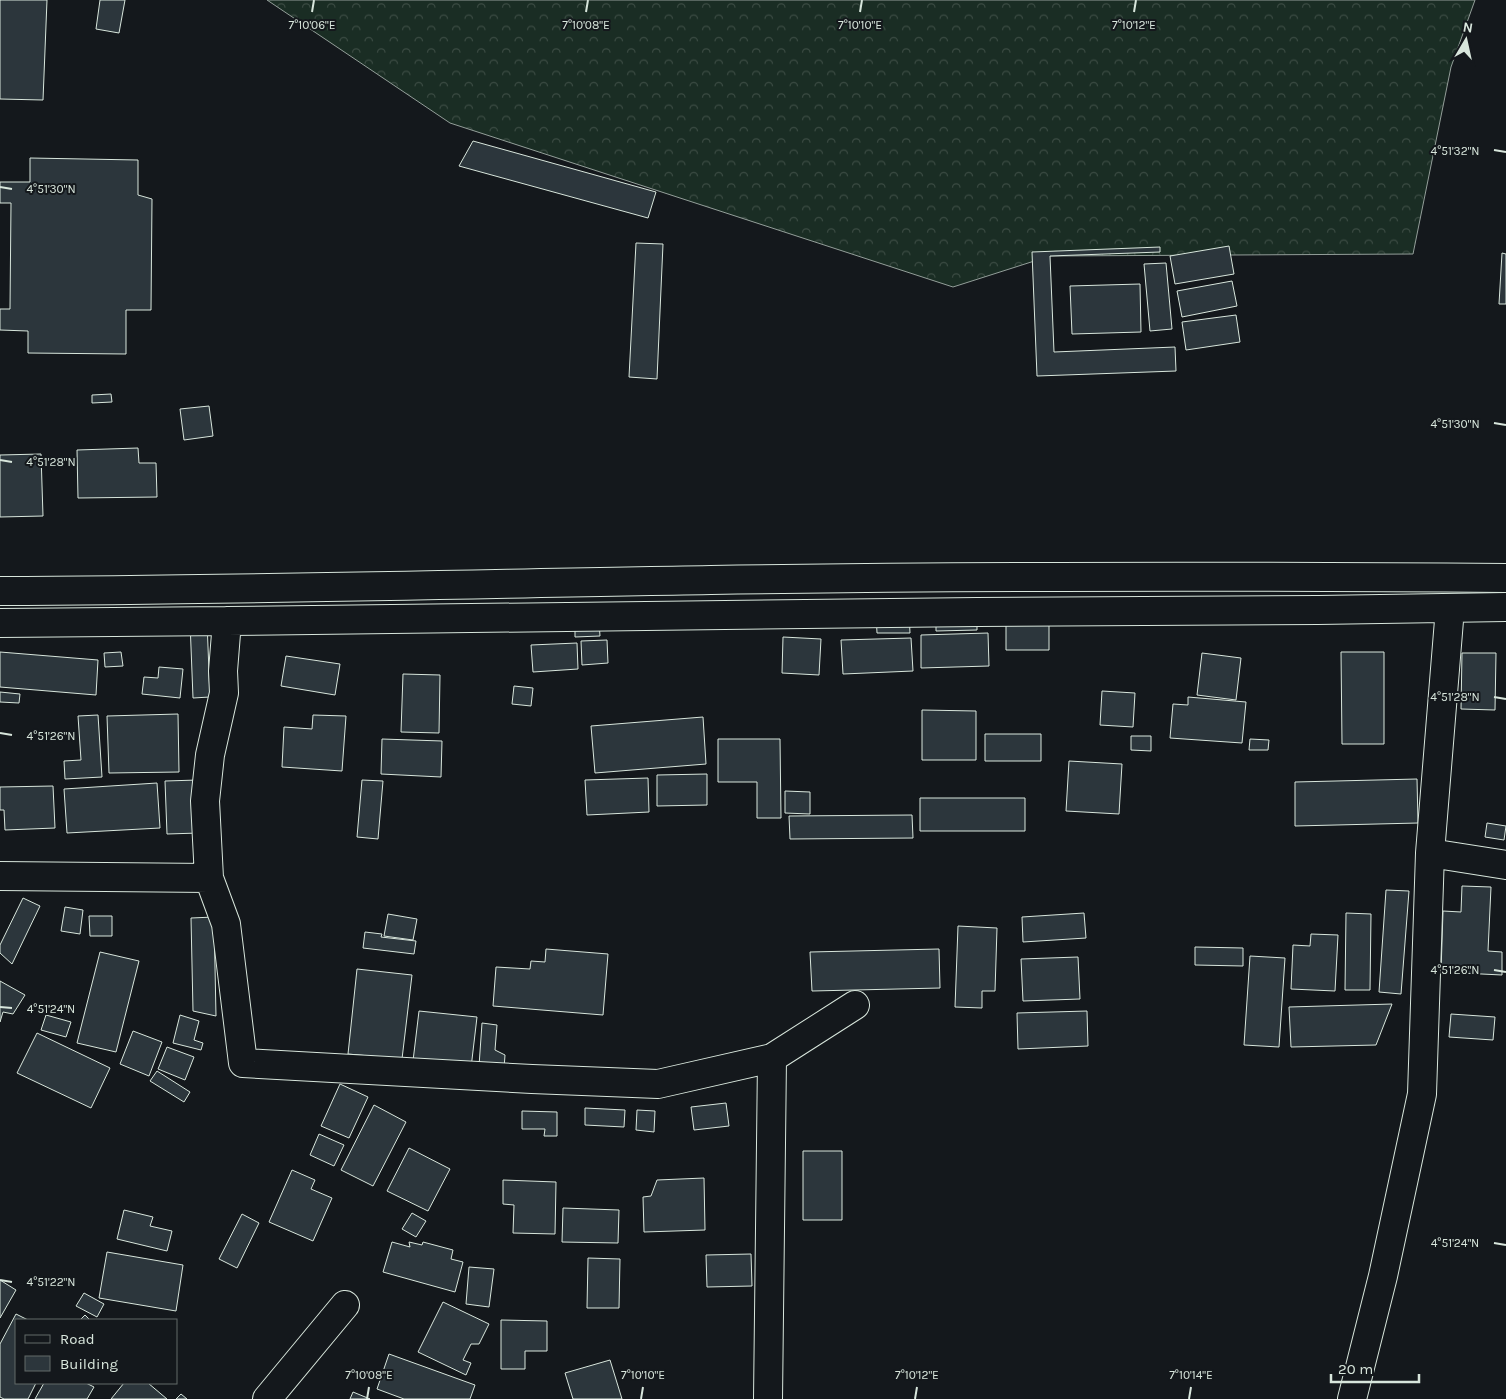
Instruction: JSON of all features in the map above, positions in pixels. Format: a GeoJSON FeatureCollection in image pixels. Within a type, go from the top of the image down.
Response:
{"type":"FeatureCollection","features":[{"type":"Feature","properties":{"kind":"street"},"geometry":{"type":"LineString","coordinates":[[0,591],[754,580],[1250,576],[1506,578]]}},
{"type":"Feature","properties":{"kind":"street"},"geometry":{"type":"LineString","coordinates":[[0,623],[1506,607]]}},
{"type":"Feature","properties":{"kind":"street"},"geometry":{"type":"LineString","coordinates":[[1352,1399],[1383,1276],[1422,1094],[1430,853],[1450,608]]}},
{"type":"Feature","properties":{"kind":"street"},"geometry":{"type":"LineString","coordinates":[[227,621],[223,671],[224,693],[210,755],[205,801],[209,878],[226,924],[243,1063],[658,1084],[772,1058],[855,1006]]}},
{"type":"Feature","properties":{"kind":"street"},"geometry":{"type":"LineString","coordinates":[[1430,853],[1506,865]]}},
{"type":"Feature","properties":{"kind":"street"},"geometry":{"type":"LineString","coordinates":[[0,876],[209,878]]}},
{"type":"Feature","properties":{"kind":"street"},"geometry":{"type":"LineString","coordinates":[[768,1399],[772,1058]]}},
{"type":"Feature","properties":{"kind":"street"},"geometry":{"type":"LineString","coordinates":[[267,1399],[346,1306]]}},
{"type":"Feature","properties":{"kind":"green space"},"geometry":{"type":"Polygon","coordinates":[[[267,0],[1475,0],[1451,67],[1413,254],[1050,256],[953,287],[450,123],[267,0]]]}},
{"type":"Feature","properties":{"kind":"building"},"geometry":{"type":"Polygon","coordinates":[[[0,0],[47,0],[43,100],[0,99],[0,0]]]}},
{"type":"Feature","properties":{"kind":"building"},"geometry":{"type":"Polygon","coordinates":[[[100,0],[125,0],[119,33],[96,29],[100,0]]]}},
{"type":"Feature","properties":{"kind":"building"},"geometry":{"type":"Polygon","coordinates":[[[473,141],[656,192],[648,218],[459,166],[473,141]]]}},
{"type":"Feature","properties":{"kind":"building"},"geometry":{"type":"Polygon","coordinates":[[[30,158],[138,160],[138,195],[152,199],[151,310],[126,310],[126,354],[28,353],[28,331],[0,330],[0,309],[10,309],[11,203],[0,203],[0,182],[30,182],[30,158]]]}},
{"type":"Feature","properties":{"kind":"building"},"geometry":{"type":"Polygon","coordinates":[[[636,243],[663,244],[657,379],[629,377],[636,243]]]}},
{"type":"Feature","properties":{"kind":"building"},"geometry":{"type":"Polygon","coordinates":[[[1229,246],[1234,274],[1175,284],[1170,256],[1229,246]]]}},
{"type":"Feature","properties":{"kind":"building"},"geometry":{"type":"Polygon","coordinates":[[[1160,247],[1160,252],[1050,256],[1054,352],[1175,347],[1176,371],[1037,376],[1032,252],[1160,247]]]}},
{"type":"Feature","properties":{"kind":"building"},"geometry":{"type":"Polygon","coordinates":[[[1502,253],[1506,254],[1506,304],[1499,304],[1502,253]]]}},
{"type":"Feature","properties":{"kind":"building"},"geometry":{"type":"Polygon","coordinates":[[[1166,263],[1172,329],[1150,331],[1144,264],[1166,263]]]}},
{"type":"Feature","properties":{"kind":"building"},"geometry":{"type":"Polygon","coordinates":[[[1232,281],[1237,306],[1182,317],[1177,291],[1232,281]]]}},
{"type":"Feature","properties":{"kind":"building"},"geometry":{"type":"Polygon","coordinates":[[[1140,284],[1141,332],[1072,334],[1070,286],[1140,284]]]}},
{"type":"Feature","properties":{"kind":"building"},"geometry":{"type":"Polygon","coordinates":[[[1236,315],[1240,342],[1186,350],[1182,322],[1236,315]]]}},
{"type":"Feature","properties":{"kind":"building"},"geometry":{"type":"Polygon","coordinates":[[[111,394],[112,402],[92,403],[92,395],[111,394]]]}},
{"type":"Feature","properties":{"kind":"building"},"geometry":{"type":"Polygon","coordinates":[[[209,406],[213,436],[184,440],[180,409],[209,406]]]}},
{"type":"Feature","properties":{"kind":"building"},"geometry":{"type":"Polygon","coordinates":[[[138,448],[139,463],[156,463],[157,497],[78,498],[77,450],[138,448]]]}},
{"type":"Feature","properties":{"kind":"building"},"geometry":{"type":"Polygon","coordinates":[[[41,454],[43,516],[0,517],[0,455],[41,454]]]}},
{"type":"Feature","properties":{"kind":"building"},"geometry":{"type":"Polygon","coordinates":[[[977,612],[977,630],[936,631],[936,613],[977,612]]]}},
{"type":"Feature","properties":{"kind":"building"},"geometry":{"type":"Polygon","coordinates":[[[909,613],[910,633],[877,633],[876,614],[909,613]]]}},
{"type":"Feature","properties":{"kind":"building"},"geometry":{"type":"Polygon","coordinates":[[[190,622],[207,622],[210,697],[193,698],[190,622]]]}},
{"type":"Feature","properties":{"kind":"building"},"geometry":{"type":"Polygon","coordinates":[[[599,622],[600,636],[575,637],[575,623],[599,622]]]}},
{"type":"Feature","properties":{"kind":"building"},"geometry":{"type":"Polygon","coordinates":[[[1006,623],[1049,623],[1049,650],[1006,650],[1006,623]]]}},
{"type":"Feature","properties":{"kind":"building"},"geometry":{"type":"Polygon","coordinates":[[[988,633],[989,666],[921,668],[921,635],[988,633]]]}},
{"type":"Feature","properties":{"kind":"building"},"geometry":{"type":"Polygon","coordinates":[[[783,637],[821,639],[819,675],[782,673],[783,637]]]}},
{"type":"Feature","properties":{"kind":"building"},"geometry":{"type":"Polygon","coordinates":[[[911,638],[913,671],[843,674],[841,640],[911,638]]]}},
{"type":"Feature","properties":{"kind":"building"},"geometry":{"type":"Polygon","coordinates":[[[607,640],[608,663],[582,665],[581,641],[607,640]]]}},
{"type":"Feature","properties":{"kind":"building"},"geometry":{"type":"Polygon","coordinates":[[[577,643],[578,669],[533,672],[531,645],[577,643]]]}},
{"type":"Feature","properties":{"kind":"building"},"geometry":{"type":"Polygon","coordinates":[[[0,652],[98,660],[96,695],[0,687],[0,652]]]}},
{"type":"Feature","properties":{"kind":"building"},"geometry":{"type":"Polygon","coordinates":[[[121,652],[123,666],[105,667],[104,653],[121,652]]]}},
{"type":"Feature","properties":{"kind":"building"},"geometry":{"type":"Polygon","coordinates":[[[1341,652],[1384,652],[1384,744],[1342,744],[1341,652]]]}},
{"type":"Feature","properties":{"kind":"building"},"geometry":{"type":"Polygon","coordinates":[[[1202,653],[1241,658],[1236,700],[1197,695],[1202,653]]]}},
{"type":"Feature","properties":{"kind":"building"},"geometry":{"type":"Polygon","coordinates":[[[1462,653],[1496,653],[1495,710],[1461,709],[1462,653]]]}},
{"type":"Feature","properties":{"kind":"building"},"geometry":{"type":"Polygon","coordinates":[[[286,656],[340,664],[335,695],[281,686],[286,656]]]}},
{"type":"Feature","properties":{"kind":"building"},"geometry":{"type":"Polygon","coordinates":[[[159,667],[183,669],[180,698],[142,694],[144,677],[158,678],[159,667]]]}},
{"type":"Feature","properties":{"kind":"building"},"geometry":{"type":"Polygon","coordinates":[[[403,674],[440,675],[439,733],[401,732],[403,674]]]}},
{"type":"Feature","properties":{"kind":"building"},"geometry":{"type":"Polygon","coordinates":[[[514,686],[533,688],[531,706],[512,704],[514,686]]]}},
{"type":"Feature","properties":{"kind":"building"},"geometry":{"type":"Polygon","coordinates":[[[1102,691],[1135,693],[1133,727],[1100,725],[1102,691]]]}},
{"type":"Feature","properties":{"kind":"building"},"geometry":{"type":"Polygon","coordinates":[[[0,692],[20,694],[19,703],[0,702],[0,692]]]}},
{"type":"Feature","properties":{"kind":"building"},"geometry":{"type":"Polygon","coordinates":[[[1188,697],[1246,702],[1242,743],[1170,738],[1173,704],[1188,705],[1188,697]]]}},
{"type":"Feature","properties":{"kind":"building"},"geometry":{"type":"Polygon","coordinates":[[[922,710],[976,711],[976,760],[922,760],[922,710]]]}},
{"type":"Feature","properties":{"kind":"building"},"geometry":{"type":"Polygon","coordinates":[[[178,714],[179,772],[109,773],[107,716],[178,714]]]}},
{"type":"Feature","properties":{"kind":"building"},"geometry":{"type":"Polygon","coordinates":[[[98,715],[102,777],[65,779],[64,761],[81,760],[78,716],[98,715]]]}},
{"type":"Feature","properties":{"kind":"building"},"geometry":{"type":"Polygon","coordinates":[[[313,715],[346,716],[342,771],[282,767],[284,727],[312,729],[313,715]]]}},
{"type":"Feature","properties":{"kind":"building"},"geometry":{"type":"Polygon","coordinates":[[[703,717],[706,764],[595,773],[591,726],[703,717]]]}},
{"type":"Feature","properties":{"kind":"building"},"geometry":{"type":"Polygon","coordinates":[[[985,734],[1041,734],[1041,761],[985,761],[985,734]]]}},
{"type":"Feature","properties":{"kind":"building"},"geometry":{"type":"Polygon","coordinates":[[[1131,736],[1151,736],[1151,751],[1131,750],[1131,736]]]}},
{"type":"Feature","properties":{"kind":"building"},"geometry":{"type":"Polygon","coordinates":[[[382,739],[442,741],[441,777],[381,774],[382,739]]]}},
{"type":"Feature","properties":{"kind":"building"},"geometry":{"type":"Polygon","coordinates":[[[718,739],[780,739],[781,818],[757,818],[757,782],[718,782],[718,739]]]}},
{"type":"Feature","properties":{"kind":"building"},"geometry":{"type":"Polygon","coordinates":[[[1250,739],[1269,740],[1268,750],[1249,750],[1250,739]]]}},
{"type":"Feature","properties":{"kind":"building"},"geometry":{"type":"Polygon","coordinates":[[[1069,761],[1122,764],[1119,814],[1066,811],[1069,761]]]}},
{"type":"Feature","properties":{"kind":"building"},"geometry":{"type":"Polygon","coordinates":[[[707,774],[707,805],[657,806],[657,775],[707,774]]]}},
{"type":"Feature","properties":{"kind":"building"},"geometry":{"type":"Polygon","coordinates":[[[648,778],[649,812],[587,815],[585,780],[648,778]]]}},
{"type":"Feature","properties":{"kind":"building"},"geometry":{"type":"Polygon","coordinates":[[[1417,779],[1418,823],[1295,826],[1295,782],[1417,779]]]}},
{"type":"Feature","properties":{"kind":"building"},"geometry":{"type":"Polygon","coordinates":[[[198,780],[199,833],[167,834],[165,781],[198,780]]]}},
{"type":"Feature","properties":{"kind":"building"},"geometry":{"type":"Polygon","coordinates":[[[362,780],[383,781],[378,839],[357,837],[362,780]]]}},
{"type":"Feature","properties":{"kind":"building"},"geometry":{"type":"Polygon","coordinates":[[[157,783],[160,828],[67,833],[64,789],[157,783]]]}},
{"type":"Feature","properties":{"kind":"building"},"geometry":{"type":"Polygon","coordinates":[[[53,786],[55,828],[5,830],[4,810],[0,810],[0,787],[53,786]]]}},
{"type":"Feature","properties":{"kind":"building"},"geometry":{"type":"Polygon","coordinates":[[[785,791],[810,792],[810,814],[785,813],[785,791]]]}},
{"type":"Feature","properties":{"kind":"building"},"geometry":{"type":"Polygon","coordinates":[[[920,798],[1025,798],[1025,831],[920,831],[920,798]]]}},
{"type":"Feature","properties":{"kind":"building"},"geometry":{"type":"Polygon","coordinates":[[[912,815],[913,838],[790,839],[789,816],[912,815]]]}},
{"type":"Feature","properties":{"kind":"building"},"geometry":{"type":"Polygon","coordinates":[[[1487,823],[1506,826],[1504,840],[1485,837],[1487,823]]]}},
{"type":"Feature","properties":{"kind":"building"},"geometry":{"type":"Polygon","coordinates":[[[1462,886],[1491,887],[1488,951],[1502,952],[1502,975],[1441,972],[1443,911],[1461,912],[1462,886]]]}},
{"type":"Feature","properties":{"kind":"building"},"geometry":{"type":"Polygon","coordinates":[[[1386,890],[1409,891],[1401,994],[1379,992],[1386,890]]]}},
{"type":"Feature","properties":{"kind":"building"},"geometry":{"type":"Polygon","coordinates":[[[23,898],[40,906],[12,964],[0,953],[0,945],[23,898]]]}},
{"type":"Feature","properties":{"kind":"building"},"geometry":{"type":"Polygon","coordinates":[[[65,907],[83,910],[80,934],[61,931],[65,907]]]}},
{"type":"Feature","properties":{"kind":"building"},"geometry":{"type":"Polygon","coordinates":[[[1084,913],[1086,938],[1023,942],[1022,917],[1084,913]]]}},
{"type":"Feature","properties":{"kind":"building"},"geometry":{"type":"Polygon","coordinates":[[[1346,913],[1371,914],[1370,990],[1345,990],[1346,913]]]}},
{"type":"Feature","properties":{"kind":"building"},"geometry":{"type":"Polygon","coordinates":[[[388,914],[417,919],[413,940],[384,936],[388,914]]]}},
{"type":"Feature","properties":{"kind":"building"},"geometry":{"type":"Polygon","coordinates":[[[89,916],[112,916],[112,936],[90,936],[89,916]]]}},
{"type":"Feature","properties":{"kind":"building"},"geometry":{"type":"Polygon","coordinates":[[[214,917],[216,1016],[193,1011],[191,918],[214,917]]]}},
{"type":"Feature","properties":{"kind":"building"},"geometry":{"type":"Polygon","coordinates":[[[958,926],[997,928],[995,991],[982,991],[982,1008],[955,1007],[958,926]]]}},
{"type":"Feature","properties":{"kind":"building"},"geometry":{"type":"Polygon","coordinates":[[[365,932],[382,934],[381,937],[416,941],[414,954],[363,948],[365,932]]]}},
{"type":"Feature","properties":{"kind":"building"},"geometry":{"type":"Polygon","coordinates":[[[1311,934],[1338,935],[1335,991],[1291,989],[1293,945],[1310,946],[1311,934]]]}},
{"type":"Feature","properties":{"kind":"building"},"geometry":{"type":"Polygon","coordinates":[[[1195,947],[1243,948],[1243,966],[1195,965],[1195,947]]]}},
{"type":"Feature","properties":{"kind":"building"},"geometry":{"type":"Polygon","coordinates":[[[546,949],[608,954],[603,1015],[493,1006],[496,967],[530,969],[531,961],[545,962],[546,949]]]}},
{"type":"Feature","properties":{"kind":"building"},"geometry":{"type":"Polygon","coordinates":[[[939,949],[940,988],[812,991],[810,952],[939,949]]]}},
{"type":"Feature","properties":{"kind":"building"},"geometry":{"type":"Polygon","coordinates":[[[100,952],[139,961],[116,1052],[77,1043],[100,952]]]}},
{"type":"Feature","properties":{"kind":"building"},"geometry":{"type":"Polygon","coordinates":[[[1250,956],[1285,958],[1279,1047],[1244,1045],[1250,956]]]}},
{"type":"Feature","properties":{"kind":"building"},"geometry":{"type":"Polygon","coordinates":[[[1078,957],[1080,999],[1023,1001],[1021,959],[1078,957]]]}},
{"type":"Feature","properties":{"kind":"building"},"geometry":{"type":"Polygon","coordinates":[[[357,969],[412,975],[402,1059],[348,1054],[357,969]]]}},
{"type":"Feature","properties":{"kind":"building"},"geometry":{"type":"Polygon","coordinates":[[[0,981],[25,995],[13,1014],[3,1012],[0,1022],[0,981]]]}},
{"type":"Feature","properties":{"kind":"building"},"geometry":{"type":"Polygon","coordinates":[[[1392,1004],[1376,1045],[1291,1047],[1289,1007],[1392,1004]]]}},
{"type":"Feature","properties":{"kind":"building"},"geometry":{"type":"Polygon","coordinates":[[[419,1011],[477,1017],[471,1068],[413,1061],[419,1011]]]}},
{"type":"Feature","properties":{"kind":"building"},"geometry":{"type":"Polygon","coordinates":[[[1087,1011],[1088,1046],[1018,1049],[1017,1013],[1087,1011]]]}},
{"type":"Feature","properties":{"kind":"building"},"geometry":{"type":"Polygon","coordinates":[[[1451,1014],[1495,1017],[1493,1040],[1449,1037],[1451,1014]]]}},
{"type":"Feature","properties":{"kind":"building"},"geometry":{"type":"Polygon","coordinates":[[[46,1015],[71,1022],[66,1037],[41,1030],[46,1015]]]}},
{"type":"Feature","properties":{"kind":"building"},"geometry":{"type":"Polygon","coordinates":[[[180,1015],[199,1021],[194,1040],[203,1043],[201,1050],[173,1043],[180,1015]]]}},
{"type":"Feature","properties":{"kind":"building"},"geometry":{"type":"Polygon","coordinates":[[[482,1023],[497,1025],[495,1050],[505,1055],[504,1069],[479,1066],[482,1023]]]}},
{"type":"Feature","properties":{"kind":"building"},"geometry":{"type":"Polygon","coordinates":[[[133,1031],[162,1042],[149,1076],[120,1064],[133,1031]]]}},
{"type":"Feature","properties":{"kind":"building"},"geometry":{"type":"Polygon","coordinates":[[[37,1033],[110,1068],[91,1108],[17,1073],[37,1033]]]}},
{"type":"Feature","properties":{"kind":"building"},"geometry":{"type":"Polygon","coordinates":[[[167,1047],[194,1057],[185,1080],[158,1069],[167,1047]]]}},
{"type":"Feature","properties":{"kind":"building"},"geometry":{"type":"Polygon","coordinates":[[[157,1071],[190,1092],[184,1102],[150,1081],[157,1071]]]}},
{"type":"Feature","properties":{"kind":"building"},"geometry":{"type":"Polygon","coordinates":[[[340,1084],[368,1097],[349,1138],[321,1126],[340,1084]]]}},
{"type":"Feature","properties":{"kind":"building"},"geometry":{"type":"Polygon","coordinates":[[[726,1103],[729,1126],[694,1130],[691,1107],[726,1103]]]}},
{"type":"Feature","properties":{"kind":"building"},"geometry":{"type":"Polygon","coordinates":[[[374,1105],[406,1122],[373,1186],[341,1170],[374,1105]]]}},
{"type":"Feature","properties":{"kind":"building"},"geometry":{"type":"Polygon","coordinates":[[[585,1108],[625,1110],[624,1127],[585,1125],[585,1108]]]}},
{"type":"Feature","properties":{"kind":"building"},"geometry":{"type":"Polygon","coordinates":[[[637,1110],[655,1111],[654,1132],[636,1130],[637,1110]]]}},
{"type":"Feature","properties":{"kind":"building"},"geometry":{"type":"Polygon","coordinates":[[[522,1111],[557,1112],[557,1136],[544,1136],[545,1129],[522,1129],[522,1111]]]}},
{"type":"Feature","properties":{"kind":"building"},"geometry":{"type":"Polygon","coordinates":[[[319,1134],[344,1145],[334,1166],[310,1155],[319,1134]]]}},
{"type":"Feature","properties":{"kind":"building"},"geometry":{"type":"Polygon","coordinates":[[[409,1148],[450,1169],[428,1211],[387,1191],[409,1148]]]}},
{"type":"Feature","properties":{"kind":"building"},"geometry":{"type":"Polygon","coordinates":[[[803,1151],[842,1151],[842,1220],[803,1220],[803,1151]]]}},
{"type":"Feature","properties":{"kind":"building"},"geometry":{"type":"Polygon","coordinates":[[[292,1170],[315,1180],[311,1189],[332,1198],[313,1241],[269,1222],[292,1170]]]}},
{"type":"Feature","properties":{"kind":"building"},"geometry":{"type":"Polygon","coordinates":[[[704,1178],[705,1230],[644,1232],[643,1197],[651,1196],[657,1180],[704,1178]]]}},
{"type":"Feature","properties":{"kind":"building"},"geometry":{"type":"Polygon","coordinates":[[[503,1180],[556,1182],[555,1234],[513,1233],[514,1205],[503,1204],[503,1180]]]}},
{"type":"Feature","properties":{"kind":"building"},"geometry":{"type":"Polygon","coordinates":[[[563,1208],[619,1210],[618,1243],[562,1242],[563,1208]]]}},
{"type":"Feature","properties":{"kind":"building"},"geometry":{"type":"Polygon","coordinates":[[[124,1210],[153,1217],[150,1226],[172,1231],[167,1251],[117,1239],[124,1210]]]}},
{"type":"Feature","properties":{"kind":"building"},"geometry":{"type":"Polygon","coordinates":[[[412,1213],[426,1221],[416,1237],[402,1229],[412,1213]]]}},
{"type":"Feature","properties":{"kind":"building"},"geometry":{"type":"Polygon","coordinates":[[[242,1214],[259,1223],[237,1268],[219,1259],[242,1214]]]}},
{"type":"Feature","properties":{"kind":"building"},"geometry":{"type":"Polygon","coordinates":[[[392,1242],[410,1247],[409,1242],[422,1245],[423,1242],[453,1250],[451,1259],[463,1262],[455,1292],[383,1272],[392,1242]]]}},
{"type":"Feature","properties":{"kind":"building"},"geometry":{"type":"Polygon","coordinates":[[[107,1252],[183,1265],[176,1311],[99,1298],[107,1252]]]}},
{"type":"Feature","properties":{"kind":"building"},"geometry":{"type":"Polygon","coordinates":[[[751,1254],[752,1286],[707,1287],[706,1255],[751,1254]]]}},
{"type":"Feature","properties":{"kind":"building"},"geometry":{"type":"Polygon","coordinates":[[[588,1258],[620,1259],[619,1308],[587,1308],[588,1258]]]}},
{"type":"Feature","properties":{"kind":"building"},"geometry":{"type":"Polygon","coordinates":[[[469,1267],[494,1269],[489,1307],[466,1304],[469,1267]]]}},
{"type":"Feature","properties":{"kind":"building"},"geometry":{"type":"Polygon","coordinates":[[[0,1280],[16,1290],[0,1318],[0,1280]]]}},
{"type":"Feature","properties":{"kind":"building"},"geometry":{"type":"Polygon","coordinates":[[[84,1293],[104,1304],[97,1317],[76,1306],[84,1293]]]}},
{"type":"Feature","properties":{"kind":"building"},"geometry":{"type":"Polygon","coordinates":[[[443,1302],[489,1324],[479,1344],[471,1344],[463,1360],[471,1363],[466,1375],[418,1352],[443,1302]]]}},
{"type":"Feature","properties":{"kind":"building"},"geometry":{"type":"Polygon","coordinates":[[[16,1314],[26,1319],[15,1319],[15,1384],[36,1384],[28,1399],[4,1399],[0,1397],[0,1344],[16,1314]]]}},
{"type":"Feature","properties":{"kind":"building"},"geometry":{"type":"Polygon","coordinates":[[[85,1315],[89,1319],[81,1319],[85,1315]]]}},
{"type":"Feature","properties":{"kind":"building"},"geometry":{"type":"Polygon","coordinates":[[[501,1320],[547,1321],[547,1351],[525,1351],[525,1369],[501,1369],[501,1320]]]}},
{"type":"Feature","properties":{"kind":"building"},"geometry":{"type":"Polygon","coordinates":[[[389,1354],[475,1385],[470,1399],[404,1399],[377,1389],[389,1354]]]}},
{"type":"Feature","properties":{"kind":"building"},"geometry":{"type":"Polygon","coordinates":[[[610,1360],[622,1399],[573,1399],[565,1373],[610,1360]]]}},
{"type":"Feature","properties":{"kind":"building"},"geometry":{"type":"Polygon","coordinates":[[[43,1384],[88,1384],[94,1387],[87,1399],[35,1399],[43,1384]]]}},
{"type":"Feature","properties":{"kind":"building"},"geometry":{"type":"Polygon","coordinates":[[[123,1384],[149,1384],[167,1399],[111,1399],[123,1384]]]}},
{"type":"Feature","properties":{"kind":"building"},"geometry":{"type":"Polygon","coordinates":[[[353,1392],[370,1399],[350,1399],[353,1392]]]}},
{"type":"Feature","properties":{"kind":"building"},"geometry":{"type":"Polygon","coordinates":[[[181,1394],[187,1399],[176,1399],[181,1394]]]}}]}
